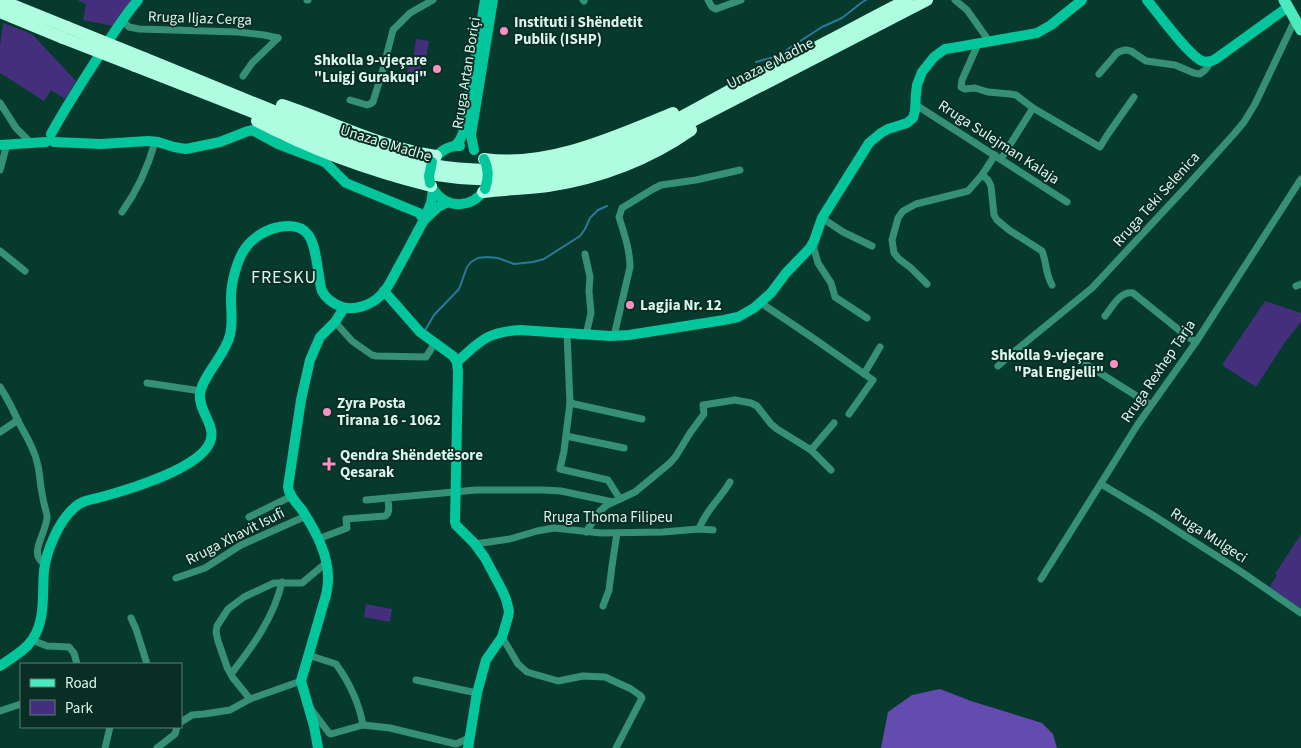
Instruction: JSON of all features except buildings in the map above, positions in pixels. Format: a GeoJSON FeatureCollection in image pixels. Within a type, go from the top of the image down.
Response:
{"type":"FeatureCollection","features":[{"type":"Feature","properties":{"kind":"highway","name":"Unaza e Madhe"},"geometry":{"type":"LineString","coordinates":[[0,0],[101,52],[140,62]]}},
{"type":"Feature","properties":{"kind":"highway"},"geometry":{"type":"LineString","coordinates":[[898,0],[886,6],[883,18],[896,20],[936,0]]}},
{"type":"Feature","properties":{"kind":"highway","name":"Unaza e Madhe"},"geometry":{"type":"LineString","coordinates":[[883,18],[908,0]]}},
{"type":"Feature","properties":{"kind":"highway","name":"Unaza e Madhe"},"geometry":{"type":"LineString","coordinates":[[196,79],[362,146],[400,157],[425,164],[452,168],[520,170],[573,161],[622,146],[741,90],[883,18],[927,0]]}},
{"type":"Feature","properties":{"kind":"highway","name":"Unaza e Madhe"},"geometry":{"type":"LineString","coordinates":[[0,12],[65,32],[140,62],[209,95],[347,149],[393,165],[453,177],[499,180],[548,176],[603,163],[644,146],[741,90]]}},
{"type":"Feature","properties":{"kind":"highway"},"geometry":{"type":"LineString","coordinates":[[140,62],[288,108],[400,149],[436,156]]}},
{"type":"Feature","properties":{"kind":"highway"},"geometry":{"type":"LineString","coordinates":[[484,159],[510,161],[571,151],[741,90]]}},
{"type":"Feature","properties":{"kind":"highway"},"geometry":{"type":"LineString","coordinates":[[484,190],[549,186],[582,180],[619,168],[651,155],[673,143],[741,90]]}},
{"type":"Feature","properties":{"kind":"highway"},"geometry":{"type":"LineString","coordinates":[[209,95],[295,140],[379,172],[432,186]]}},
{"type":"Feature","properties":{"kind":"main road"},"geometry":{"type":"LineString","coordinates":[[1286,3],[1298,25]]}},
{"type":"Feature","properties":{"kind":"street"},"geometry":{"type":"LineString","coordinates":[[50,139],[73,96],[122,20],[138,0]]}},
{"type":"Feature","properties":{"kind":"street"},"geometry":{"type":"LineString","coordinates":[[350,100],[367,105],[373,102],[393,30],[410,13],[433,0]]}},
{"type":"Feature","properties":{"kind":"street","name":"Rruga Artan Boriçi"},"geometry":{"type":"LineString","coordinates":[[455,146],[463,133],[485,0]]}},
{"type":"Feature","properties":{"kind":"street","name":"Rruga Artan Boriçi"},"geometry":{"type":"LineString","coordinates":[[474,150],[471,135],[493,0]]}},
{"type":"Feature","properties":{"kind":"street"},"geometry":{"type":"LineString","coordinates":[[708,0],[712,7],[716,9],[741,0]]}},
{"type":"Feature","properties":{"kind":"street"},"geometry":{"type":"LineString","coordinates":[[955,0],[967,10],[989,41]]}},
{"type":"Feature","properties":{"kind":"street"},"geometry":{"type":"LineString","coordinates":[[457,362],[482,340],[497,333],[520,330],[614,336],[724,320],[746,313],[761,303],[771,293],[814,241],[822,218],[869,142],[881,132],[910,121],[914,114],[920,77],[925,67],[934,57],[945,49],[1038,33],[1082,0]]}},
{"type":"Feature","properties":{"kind":"street"},"geometry":{"type":"LineString","coordinates":[[1147,0],[1190,52],[1204,62],[1218,58],[1286,3]]}},
{"type":"Feature","properties":{"kind":"street","name":"Rruga Iljaz Cerga"},"geometry":{"type":"LineString","coordinates":[[122,20],[129,27],[138,29],[238,32],[264,34],[278,38],[252,63],[243,76]]}},
{"type":"Feature","properties":{"kind":"street","name":"Rruga Teki Selenica"},"geometry":{"type":"LineString","coordinates":[[998,366],[1091,289],[1239,128],[1256,104],[1298,25]]}},
{"type":"Feature","properties":{"kind":"street"},"geometry":{"type":"LineString","coordinates":[[978,44],[962,80],[961,87],[1016,95],[1033,108],[1100,147],[1134,97]]}},
{"type":"Feature","properties":{"kind":"street"},"geometry":{"type":"LineString","coordinates":[[1099,74],[1117,53],[1126,50],[1146,61],[1175,64],[1200,74],[1212,61]]}},
{"type":"Feature","properties":{"kind":"street"},"geometry":{"type":"LineString","coordinates":[[0,103],[16,128],[31,144]]}},
{"type":"Feature","properties":{"kind":"street","name":"Rruga Sulejman Kalaja"},"geometry":{"type":"LineString","coordinates":[[916,105],[1068,202]]}},
{"type":"Feature","properties":{"kind":"street"},"geometry":{"type":"LineString","coordinates":[[927,284],[894,253],[892,240],[898,218],[903,211],[916,204],[968,191],[998,157],[1033,108]]}},
{"type":"Feature","properties":{"kind":"street"},"geometry":{"type":"LineString","coordinates":[[0,170],[4,145],[31,144],[50,139],[101,144],[142,141],[186,149],[220,142],[252,130],[278,144],[326,163],[346,183],[419,213],[422,223]]}},
{"type":"Feature","properties":{"kind":"street"},"geometry":{"type":"LineString","coordinates":[[122,212],[139,185],[155,142]]}},
{"type":"Feature","properties":{"kind":"street","name":"Rruga Artan Boriçi"},"geometry":{"type":"LineString","coordinates":[[436,156],[445,149],[455,146],[466,146],[479,153],[484,159]]}},
{"type":"Feature","properties":{"kind":"street"},"geometry":{"type":"LineString","coordinates":[[436,156],[429,176],[432,186],[438,196],[448,202],[457,204],[469,203],[484,190],[488,177],[488,170],[484,159]]}},
{"type":"Feature","properties":{"kind":"street"},"geometry":{"type":"LineString","coordinates":[[614,336],[630,274],[630,260],[619,217],[622,208],[661,185],[740,170]]}},
{"type":"Feature","properties":{"kind":"street"},"geometry":{"type":"LineString","coordinates":[[982,175],[991,186],[994,215],[1002,225],[1042,251],[1047,277],[1052,285]]}},
{"type":"Feature","properties":{"kind":"street","name":"Rruga Rexhep Tarja"},"geometry":{"type":"LineString","coordinates":[[1041,579],[1151,405],[1196,342],[1301,179]]}},
{"type":"Feature","properties":{"kind":"street"},"geometry":{"type":"LineString","coordinates":[[0,666],[25,648],[36,634],[40,622],[45,564],[48,552],[61,524],[68,514],[77,505],[87,500],[139,486],[163,476],[188,463],[205,450],[210,443],[212,434],[201,404],[200,395],[205,382],[229,340],[232,323],[232,288],[240,261],[247,246],[268,231],[276,228],[292,225],[300,227],[307,233],[314,247],[322,291],[328,298],[344,308],[354,308],[368,304],[384,291],[422,223],[432,203],[432,186]]}},
{"type":"Feature","properties":{"kind":"street"},"geometry":{"type":"LineString","coordinates":[[422,223],[438,207],[448,202]]}},
{"type":"Feature","properties":{"kind":"street"},"geometry":{"type":"LineString","coordinates":[[822,218],[872,246]]}},
{"type":"Feature","properties":{"kind":"street"},"geometry":{"type":"LineString","coordinates":[[814,241],[816,256],[821,269],[831,283],[835,297],[867,318]]}},
{"type":"Feature","properties":{"kind":"street"},"geometry":{"type":"LineString","coordinates":[[0,251],[25,271]]}},
{"type":"Feature","properties":{"kind":"street"},"geometry":{"type":"LineString","coordinates":[[586,254],[590,277],[591,313],[586,335]]}},
{"type":"Feature","properties":{"kind":"street"},"geometry":{"type":"LineString","coordinates":[[308,705],[329,733],[363,725],[390,728],[448,746],[469,743],[477,693],[486,660],[502,637],[508,616],[506,599],[489,565],[475,544],[455,522],[457,362],[449,352],[427,337],[384,291]]}},
{"type":"Feature","properties":{"kind":"street"},"geometry":{"type":"LineString","coordinates":[[1105,316],[1123,294],[1133,293],[1196,342]]}},
{"type":"Feature","properties":{"kind":"street"},"geometry":{"type":"LineString","coordinates":[[761,303],[873,380],[849,414]]}},
{"type":"Feature","properties":{"kind":"street"},"geometry":{"type":"LineString","coordinates":[[316,747],[314,726],[301,681],[329,582],[324,554],[318,539],[288,487],[301,400],[313,352],[320,337],[335,322],[344,308]]}},
{"type":"Feature","properties":{"kind":"street"},"geometry":{"type":"LineString","coordinates":[[335,322],[352,341],[376,356],[426,357],[427,337]]}},
{"type":"Feature","properties":{"kind":"street"},"geometry":{"type":"LineString","coordinates":[[567,333],[570,404],[560,469],[608,480],[616,500]]}},
{"type":"Feature","properties":{"kind":"street"},"geometry":{"type":"LineString","coordinates":[[864,374],[880,347]]}},
{"type":"Feature","properties":{"kind":"street"},"geometry":{"type":"LineString","coordinates":[[1084,363],[1151,405]]}},
{"type":"Feature","properties":{"kind":"street"},"geometry":{"type":"LineString","coordinates":[[147,383],[201,391]]}},
{"type":"Feature","properties":{"kind":"street"},"geometry":{"type":"LineString","coordinates":[[0,387],[7,397],[30,444],[39,468],[47,518],[38,554],[41,562],[45,564]]}},
{"type":"Feature","properties":{"kind":"street"},"geometry":{"type":"LineString","coordinates":[[586,532],[607,505],[635,492],[670,463],[704,414],[703,405],[735,400],[757,406],[771,424],[811,450],[831,470]]}},
{"type":"Feature","properties":{"kind":"street"},"geometry":{"type":"LineString","coordinates":[[570,404],[642,419]]}},
{"type":"Feature","properties":{"kind":"street"},"geometry":{"type":"LineString","coordinates":[[0,432],[18,420]]}},
{"type":"Feature","properties":{"kind":"street"},"geometry":{"type":"LineString","coordinates":[[811,450],[834,423]]}},
{"type":"Feature","properties":{"kind":"street"},"geometry":{"type":"LineString","coordinates":[[566,436],[624,448]]}},
{"type":"Feature","properties":{"kind":"street"},"geometry":{"type":"LineString","coordinates":[[699,529],[705,516],[730,482]]}},
{"type":"Feature","properties":{"kind":"street","name":"Rruga Mulgeci"},"geometry":{"type":"LineString","coordinates":[[1101,484],[1183,534],[1301,612]]}},
{"type":"Feature","properties":{"kind":"street"},"geometry":{"type":"LineString","coordinates":[[366,500],[476,490],[560,491],[616,500]]}},
{"type":"Feature","properties":{"kind":"street"},"geometry":{"type":"LineString","coordinates":[[249,517],[292,496]]}},
{"type":"Feature","properties":{"kind":"street"},"geometry":{"type":"LineString","coordinates":[[318,539],[347,528],[346,519],[388,515],[388,498]]}},
{"type":"Feature","properties":{"kind":"street","name":"Rruga Xhavit Isufi"},"geometry":{"type":"LineString","coordinates":[[176,578],[205,568],[241,545],[306,516]]}},
{"type":"Feature","properties":{"kind":"street","name":"Rruga Thoma Filipeu"},"geometry":{"type":"LineString","coordinates":[[475,544],[510,539],[554,528],[617,534],[699,529],[713,530]]}},
{"type":"Feature","properties":{"kind":"street"},"geometry":{"type":"LineString","coordinates":[[603,606],[609,590],[617,534]]}},
{"type":"Feature","properties":{"kind":"street"},"geometry":{"type":"LineString","coordinates":[[250,699],[227,667],[216,632],[220,620],[228,609],[244,597],[274,583],[302,583],[326,563]]}},
{"type":"Feature","properties":{"kind":"street"},"geometry":{"type":"LineString","coordinates":[[231,674],[254,644],[269,618],[282,582]]}},
{"type":"Feature","properties":{"kind":"street"},"geometry":{"type":"LineString","coordinates":[[131,618],[147,663]]}},
{"type":"Feature","properties":{"kind":"street"},"geometry":{"type":"LineString","coordinates":[[502,637],[518,664],[527,672],[558,681],[583,676],[605,677],[641,696],[642,698],[616,748]]}},
{"type":"Feature","properties":{"kind":"street"},"geometry":{"type":"LineString","coordinates":[[32,640],[47,646],[69,647],[74,653],[77,663]]}},
{"type":"Feature","properties":{"kind":"street"},"geometry":{"type":"LineString","coordinates":[[308,655],[336,664],[353,694],[363,725]]}},
{"type":"Feature","properties":{"kind":"street"},"geometry":{"type":"LineString","coordinates":[[416,680],[477,693]]}},
{"type":"Feature","properties":{"kind":"street"},"geometry":{"type":"LineString","coordinates":[[182,721],[192,715],[230,710],[250,699],[301,681]]}},
{"type":"Feature","properties":{"kind":"street"},"geometry":{"type":"LineString","coordinates":[[0,711],[20,705]]}},
{"type":"Feature","properties":{"kind":"street"},"geometry":{"type":"LineString","coordinates":[[105,748],[110,728]]}},
{"type":"Feature","properties":{"kind":"street"},"geometry":{"type":"LineString","coordinates":[[156,748],[175,734],[177,728]]}},
{"type":"Feature","properties":{"kind":"green space"},"geometry":{"type":"Polygon","coordinates":[[[77,0],[132,0],[113,26],[83,20],[86,4],[77,0]]]}},
{"type":"Feature","properties":{"kind":"green space"},"geometry":{"type":"Polygon","coordinates":[[[3,23],[32,34],[76,81],[65,99],[51,90],[44,101],[0,73],[0,46],[3,23]]]}},
{"type":"Feature","properties":{"kind":"green space"},"geometry":{"type":"Polygon","coordinates":[[[416,39],[429,41],[425,63],[413,61],[416,39]]]}},
{"type":"Feature","properties":{"kind":"green space"},"geometry":{"type":"Polygon","coordinates":[[[408,64],[421,66],[418,84],[406,82],[408,64]]]}},
{"type":"Feature","properties":{"kind":"green space"},"geometry":{"type":"Polygon","coordinates":[[[1265,301],[1301,313],[1301,322],[1285,342],[1256,387],[1222,365],[1265,301]]]}},
{"type":"Feature","properties":{"kind":"green space"},"geometry":{"type":"Polygon","coordinates":[[[1301,534],[1301,608],[1269,588],[1277,575],[1275,574],[1301,534]]]}},
{"type":"Feature","properties":{"kind":"green space"},"geometry":{"type":"Polygon","coordinates":[[[366,604],[392,609],[390,622],[364,617],[366,604]]]}},
{"type":"Feature","properties":{"kind":"shaded area"},"geometry":{"type":"Polygon","coordinates":[[[940,689],[971,701],[1042,723],[1053,734],[1057,748],[881,748],[888,712],[912,695],[940,689]]]}},
{"type":"Feature","properties":{"kind":"waterway"},"geometry":{"type":"LineString","coordinates":[[756,62],[781,55],[822,27],[842,18],[866,0]]}},
{"type":"Feature","properties":{"kind":"waterway"},"geometry":{"type":"LineString","coordinates":[[424,332],[434,315],[459,289],[467,267],[471,262],[478,258],[487,257],[498,258],[514,264],[544,259],[580,236],[590,218],[598,210],[607,206]]}},
{"type":"Feature","properties":{"kind":"place","name":"Instituti i Shëndetit Publik (ISHP)"},"geometry":{"type":"Point","coordinates":[504,31]}},
{"type":"Feature","properties":{"kind":"place","name":"Shkolla 9-vjeçare \"Luigj Gurakuqi\""},"geometry":{"type":"Point","coordinates":[437,69]}},
{"type":"Feature","properties":{"kind":"place","name":"Lagjia Nr. 12"},"geometry":{"type":"Point","coordinates":[630,305]}},
{"type":"Feature","properties":{"kind":"place","name":"Shkolla 9-vjeçare \"Pal Engjelli\""},"geometry":{"type":"Point","coordinates":[1114,364]}},
{"type":"Feature","properties":{"kind":"place","name":"Zyra Posta Tirana 16 - 1062"},"geometry":{"type":"Point","coordinates":[327,412]}},
{"type":"Feature","properties":{"kind":"place","name":"Qendra Shëndetësore Qesarak"},"geometry":{"type":"Point","coordinates":[329,464]}},
{"type":"Feature","properties":{"kind":"district","name":"FRESKU"},"geometry":{"type":"Point","coordinates":[284,277]}}]}
